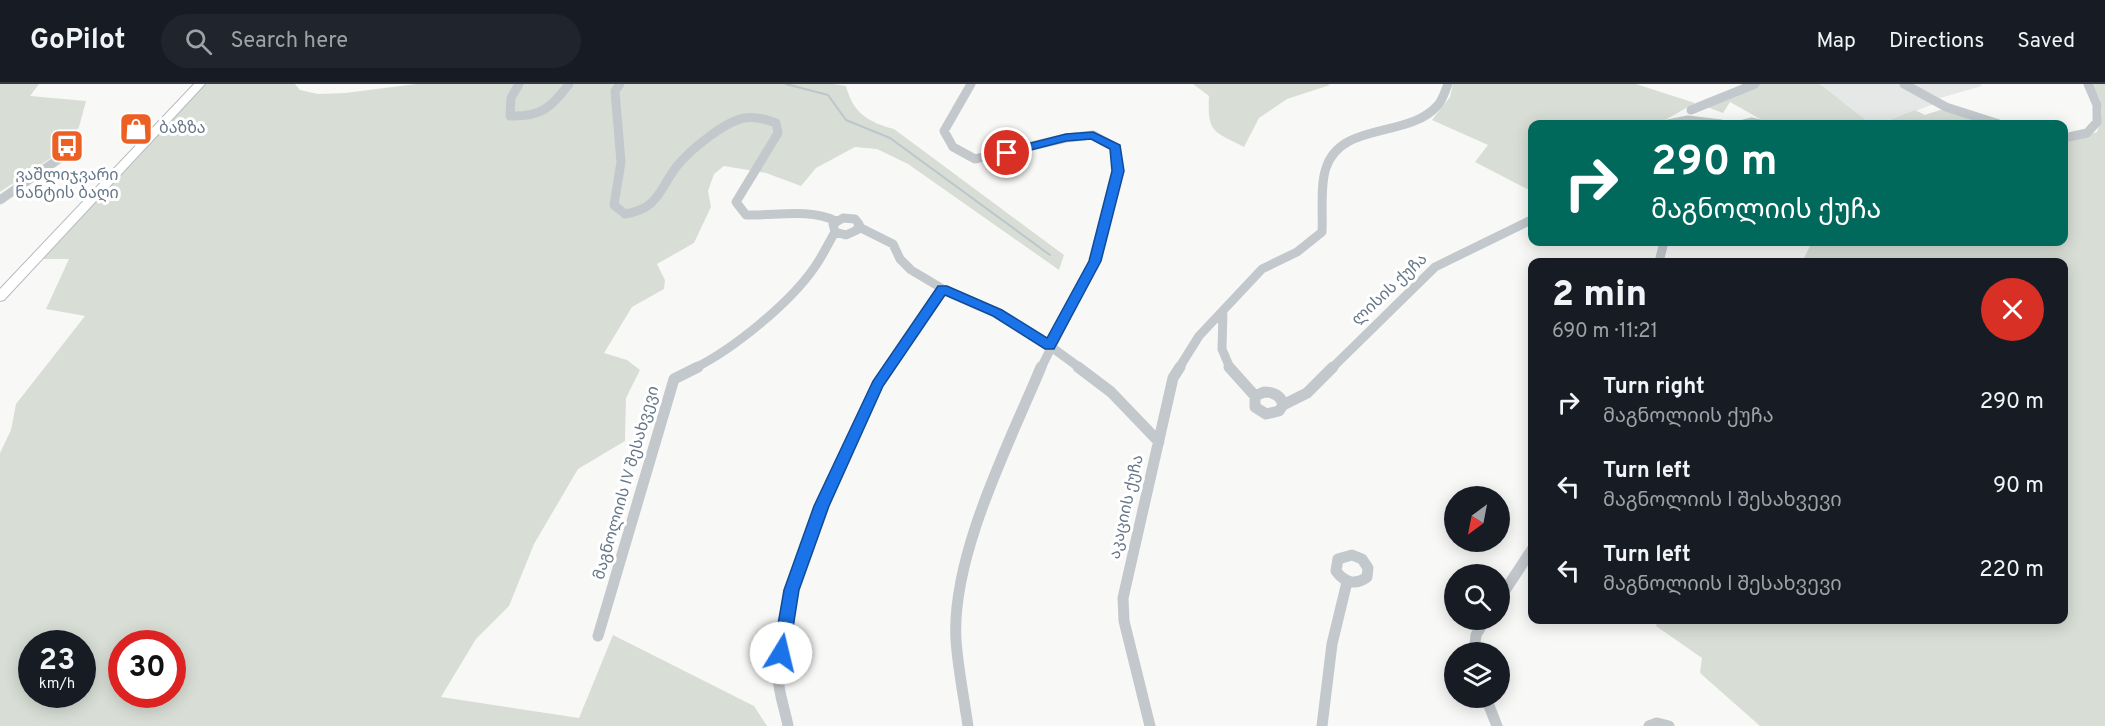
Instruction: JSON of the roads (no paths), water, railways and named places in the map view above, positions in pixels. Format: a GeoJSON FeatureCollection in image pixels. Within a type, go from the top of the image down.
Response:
{"type":"FeatureCollection","features":[{"type":"Feature","properties":{"kind":"main road"},"geometry":{"type":"LineString","coordinates":[[0,297],[200,84]]}},
{"type":"Feature","properties":{"kind":"street"},"geometry":{"type":"LineString","coordinates":[[519,84],[511,98],[510,116],[530,117],[551,106],[569,84]]}},
{"type":"Feature","properties":{"kind":"street"},"geometry":{"type":"LineString","coordinates":[[620,84],[615,91],[621,162],[615,205],[625,214],[638,213],[652,204],[661,195],[677,166],[697,145],[741,119],[763,117],[776,123],[778,133],[736,202],[746,215],[828,216],[846,235],[859,227]]}},
{"type":"Feature","properties":{"kind":"street"},"geometry":{"type":"LineString","coordinates":[[968,726],[956,639],[961,586],[968,556],[992,484],[1050,346],[1095,261],[1118,171],[1116,148],[1093,135],[1066,138],[975,159],[953,147],[944,131],[971,84]]}},
{"type":"Feature","properties":{"kind":"street"},"geometry":{"type":"LineString","coordinates":[[1255,396],[1237,380],[1224,359],[1219,339],[1223,310],[1262,269],[1297,252],[1322,232],[1325,169],[1327,159],[1336,149],[1355,139],[1414,123],[1433,112],[1444,99],[1448,84]]}},
{"type":"Feature","properties":{"kind":"street"},"geometry":{"type":"LineString","coordinates":[[1691,110],[1755,84]]}},
{"type":"Feature","properties":{"kind":"street"},"geometry":{"type":"LineString","coordinates":[[1904,84],[1947,107],[1987,120]]}},
{"type":"Feature","properties":{"kind":"street"},"geometry":{"type":"LineString","coordinates":[[2068,138],[2081,138],[2097,132],[2103,123],[2104,107],[2101,97],[2088,84]]}},
{"type":"Feature","properties":{"kind":"street"},"geometry":{"type":"LineString","coordinates":[[1679,120],[1697,120]]}},
{"type":"Feature","properties":{"kind":"street"},"geometry":{"type":"LineString","coordinates":[[0,200],[76,147]]}},
{"type":"Feature","properties":{"kind":"street"},"geometry":{"type":"LineString","coordinates":[[835,226],[843,218],[851,218],[858,221],[859,227]]}},
{"type":"Feature","properties":{"kind":"street","name":"ლისის ქუჩა"},"geometry":{"type":"LineString","coordinates":[[1283,405],[1307,393],[1435,267],[1528,221]]}},
{"type":"Feature","properties":{"kind":"street","name":"მაგნოლიის IV შესახვევი"},"geometry":{"type":"LineString","coordinates":[[598,636],[674,379],[721,355],[785,301],[814,269],[835,226]]}},
{"type":"Feature","properties":{"kind":"street"},"geometry":{"type":"LineString","coordinates":[[859,227],[892,244],[900,259],[911,270],[943,289],[997,313],[1050,346],[1111,392],[1159,442]]}},
{"type":"Feature","properties":{"kind":"street"},"geometry":{"type":"LineString","coordinates":[[788,726],[778,674],[791,590],[822,506],[878,384],[943,289]]}},
{"type":"Feature","properties":{"kind":"street","name":"აკაციის ქუჩა"},"geometry":{"type":"LineString","coordinates":[[1150,726],[1124,621],[1123,598],[1173,378],[1199,336],[1223,310]]}},
{"type":"Feature","properties":{"kind":"street"},"geometry":{"type":"LineString","coordinates":[[1264,392],[1272,393],[1281,399],[1283,405],[1276,413],[1262,412],[1254,403],[1255,396],[1264,392]]}},
{"type":"Feature","properties":{"kind":"street"},"geometry":{"type":"LineString","coordinates":[[1510,583],[1528,556]]}},
{"type":"Feature","properties":{"kind":"street"},"geometry":{"type":"LineString","coordinates":[[1322,726],[1332,644],[1347,582]]}},
{"type":"Feature","properties":{"kind":"street"},"geometry":{"type":"LineString","coordinates":[[1490,708],[1497,726]]}},
{"type":"Feature","properties":{"kind":"street"},"geometry":{"type":"LineString","coordinates":[[1649,726],[1656,723],[1669,726]]}},
{"type":"Feature","properties":{"kind":"waterway"},"geometry":{"type":"LineString","coordinates":[[786,84],[828,95],[846,120],[890,138],[1050,255]]}},
{"type":"Feature","properties":{"kind":"place","name":"ბაზზა"},"geometry":{"type":"Point","coordinates":[136,129]}},
{"type":"Feature","properties":{"kind":"place","name":"ვაშლიჯვარი ნანტის ბაღი"},"geometry":{"type":"Point","coordinates":[67,146]}}]}
